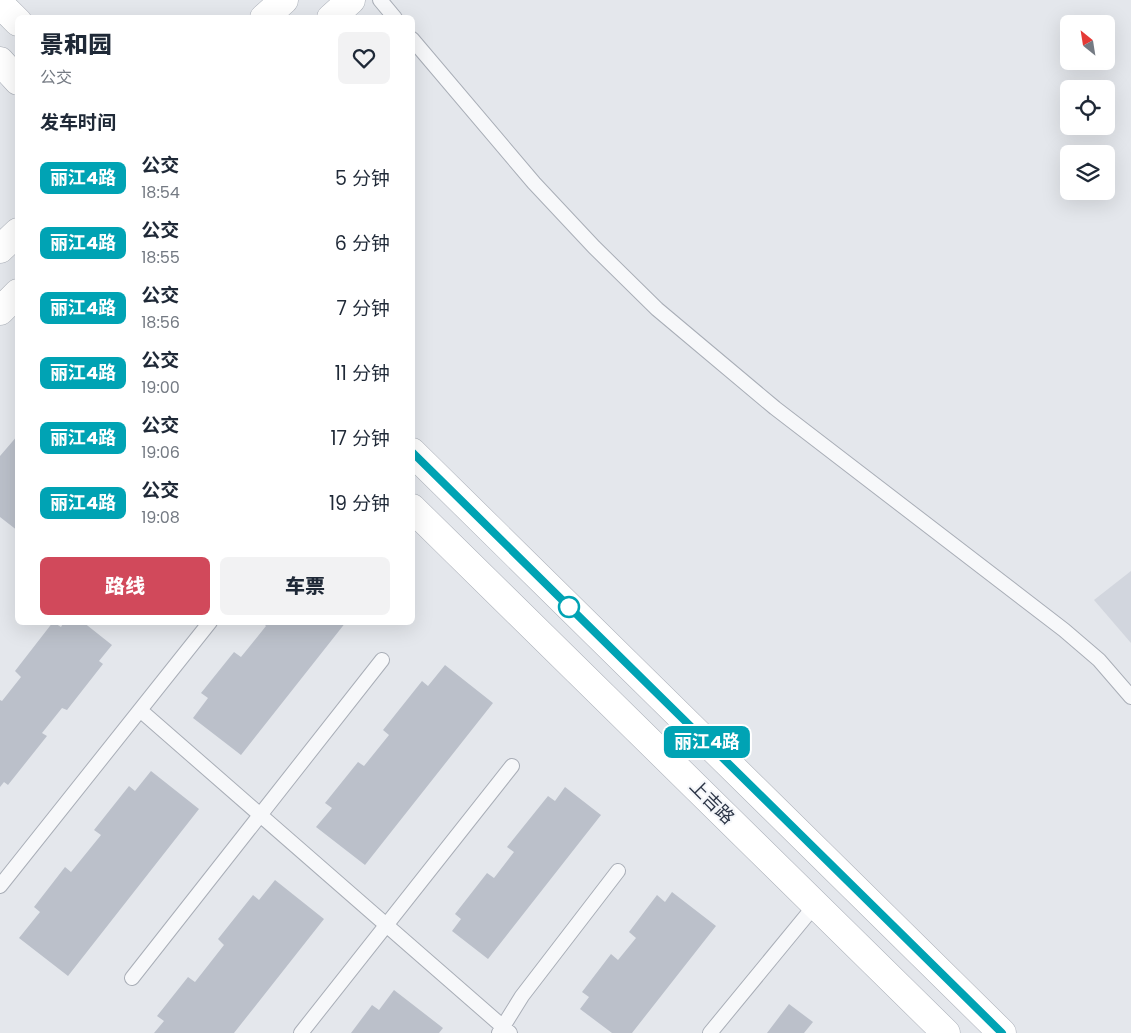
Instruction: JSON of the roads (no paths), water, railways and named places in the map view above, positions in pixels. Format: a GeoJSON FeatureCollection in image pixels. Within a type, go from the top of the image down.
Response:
{"type":"FeatureCollection","features":[{"type":"Feature","properties":{"kind":"main road"},"geometry":{"type":"LineString","coordinates":[[267,15],[284,0]]}},
{"type":"Feature","properties":{"kind":"main road"},"geometry":{"type":"LineString","coordinates":[[334,15],[351,0]]}},
{"type":"Feature","properties":{"kind":"main road"},"geometry":{"type":"LineString","coordinates":[[0,4],[15,19]]}},
{"type":"Feature","properties":{"kind":"main road"},"geometry":{"type":"LineString","coordinates":[[0,61],[15,78]]}},
{"type":"Feature","properties":{"kind":"main road"},"geometry":{"type":"LineString","coordinates":[[0,249],[15,235]]}},
{"type":"Feature","properties":{"kind":"main road"},"geometry":{"type":"LineString","coordinates":[[0,311],[15,297]]}},
{"type":"Feature","properties":{"kind":"main road"},"geometry":{"type":"LineString","coordinates":[[415,455],[1002,1033]]}},
{"type":"Feature","properties":{"kind":"main road","name":"上吉路"},"geometry":{"type":"LineString","coordinates":[[415,511],[946,1033]]}},
{"type":"Feature","properties":{"kind":"lane"},"geometry":{"type":"LineString","coordinates":[[380,0],[392,15]]}},
{"type":"Feature","properties":{"kind":"lane"},"geometry":{"type":"LineString","coordinates":[[415,43],[534,183],[594,247],[657,309],[775,408],[1064,630],[1099,660],[1131,697]]}},
{"type":"Feature","properties":{"kind":"lane"},"geometry":{"type":"LineString","coordinates":[[0,886],[208,625]]}},
{"type":"Feature","properties":{"kind":"lane"},"geometry":{"type":"LineString","coordinates":[[132,978],[382,660]]}},
{"type":"Feature","properties":{"kind":"lane"},"geometry":{"type":"LineString","coordinates":[[140,710],[504,1031],[522,996],[618,871]]}},
{"type":"Feature","properties":{"kind":"lane"},"geometry":{"type":"LineString","coordinates":[[301,1033],[512,766]]}},
{"type":"Feature","properties":{"kind":"lane"},"geometry":{"type":"LineString","coordinates":[[710,1033],[816,904]]}}]}
